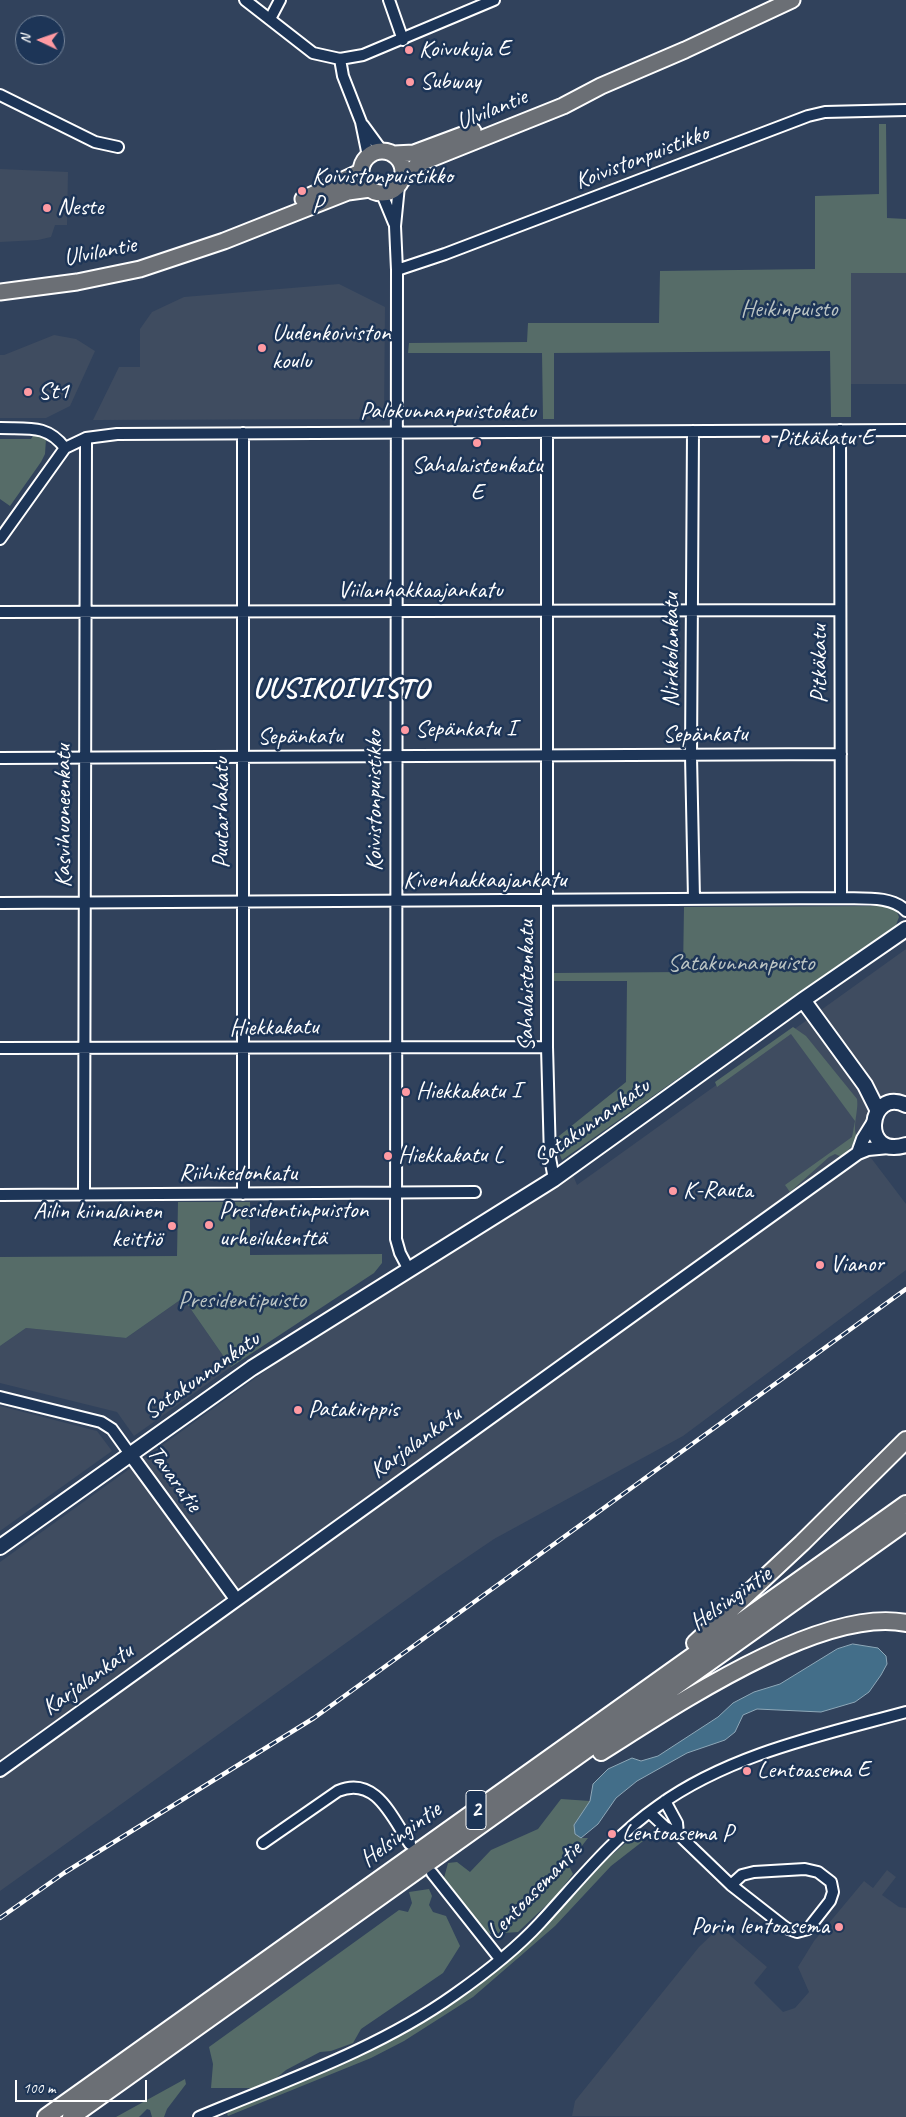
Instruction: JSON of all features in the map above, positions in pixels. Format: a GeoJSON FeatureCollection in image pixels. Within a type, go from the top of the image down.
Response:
{"type":"FeatureCollection","features":[{"type":"Feature","properties":{"kind":"highway"},"geometry":{"type":"LineString","coordinates":[[624,1703],[659,1670],[694,1644],[738,1604],[906,1440]]}},
{"type":"Feature","properties":{"kind":"highway","name":"Helsingintie"},"geometry":{"type":"LineString","coordinates":[[46,2117],[624,1703],[906,1504]]}},
{"type":"Feature","properties":{"kind":"highway","name":"Helsingintie"},"geometry":{"type":"LineString","coordinates":[[71,2117],[906,1522]]}},
{"type":"Feature","properties":{"kind":"highway"},"geometry":{"type":"LineString","coordinates":[[486,1822],[701,1691],[774,1653],[808,1638],[839,1628],[879,1621],[906,1623]]}},
{"type":"Feature","properties":{"kind":"main road","name":"Ulvilantie"},"geometry":{"type":"LineString","coordinates":[[400,183],[418,164],[563,106],[601,86],[685,50],[792,0]]}},
{"type":"Feature","properties":{"kind":"main road","name":"Ulvilantie"},"geometry":{"type":"LineString","coordinates":[[388,152],[414,153],[561,98],[601,86]]}},
{"type":"Feature","properties":{"kind":"main road"},"geometry":{"type":"LineString","coordinates":[[375,152],[388,152],[401,162],[404,170],[400,183],[392,192],[376,192],[362,180],[360,172],[362,163],[375,152]]}},
{"type":"Feature","properties":{"kind":"main road","name":"Ulvilantie"},"geometry":{"type":"LineString","coordinates":[[169,259],[344,181],[360,172]]}},
{"type":"Feature","properties":{"kind":"main road","name":"Ulvilantie"},"geometry":{"type":"LineString","coordinates":[[0,292],[110,277],[224,241],[348,192],[376,192]]}},
{"type":"Feature","properties":{"kind":"main road","name":"Ulvilantie"},"geometry":{"type":"LineString","coordinates":[[0,282],[40,286]]}},
{"type":"Feature","properties":{"kind":"main road","name":"Satakunnankatu"},"geometry":{"type":"LineString","coordinates":[[0,1547],[252,1368],[554,1179],[803,1000],[906,929]]}},
{"type":"Feature","properties":{"kind":"main road"},"geometry":{"type":"LineString","coordinates":[[803,1000],[865,1085],[880,1112],[876,1137],[900,1147]]}},
{"type":"Feature","properties":{"kind":"main road"},"geometry":{"type":"LineString","coordinates":[[880,1112],[905,1104]]}},
{"type":"Feature","properties":{"kind":"street"},"geometry":{"type":"LineString","coordinates":[[245,0],[313,53],[340,59],[363,55],[404,40],[494,0]]}},
{"type":"Feature","properties":{"kind":"street"},"geometry":{"type":"LineString","coordinates":[[270,19],[280,0]]}},
{"type":"Feature","properties":{"kind":"street"},"geometry":{"type":"LineString","coordinates":[[389,0],[404,40]]}},
{"type":"Feature","properties":{"kind":"street"},"geometry":{"type":"LineString","coordinates":[[340,59],[343,76],[361,122],[368,156]]}},
{"type":"Feature","properties":{"kind":"street"},"geometry":{"type":"LineString","coordinates":[[0,95],[95,142],[118,147]]}},
{"type":"Feature","properties":{"kind":"street","name":"Koivistonpuistikko"},"geometry":{"type":"LineString","coordinates":[[398,270],[445,254],[808,116],[825,112],[854,110],[906,110]]}},
{"type":"Feature","properties":{"kind":"street"},"geometry":{"type":"LineString","coordinates":[[361,122],[388,152]]}},
{"type":"Feature","properties":{"kind":"street","name":"Koivistonpuistikko"},"geometry":{"type":"LineString","coordinates":[[400,183],[395,226],[398,270],[395,901],[396,1239],[400,1253],[409,1270]]}},
{"type":"Feature","properties":{"kind":"street","name":"Koivistonpuistikko"},"geometry":{"type":"LineString","coordinates":[[376,192],[395,226]]}},
{"type":"Feature","properties":{"kind":"street"},"geometry":{"type":"LineString","coordinates":[[0,428],[44,430],[56,437],[65,448],[0,539]]}},
{"type":"Feature","properties":{"kind":"street","name":"Pitkäkatu"},"geometry":{"type":"LineString","coordinates":[[840,430],[841,898]]}},
{"type":"Feature","properties":{"kind":"street","name":"Palokunnanpuistokatu"},"geometry":{"type":"LineString","coordinates":[[65,448],[86,438],[117,434],[906,430]]}},
{"type":"Feature","properties":{"kind":"street","name":"Nirkkolankatu"},"geometry":{"type":"LineString","coordinates":[[693,431],[691,756],[694,899]]}},
{"type":"Feature","properties":{"kind":"street","name":"Sahalaistenkatu"},"geometry":{"type":"LineString","coordinates":[[547,432],[547,1047],[550,1158],[554,1179]]}},
{"type":"Feature","properties":{"kind":"street","name":"Puutarhakatu"},"geometry":{"type":"LineString","coordinates":[[243,433],[243,1194]]}},
{"type":"Feature","properties":{"kind":"street","name":"Kasvihuoneenkatu"},"geometry":{"type":"LineString","coordinates":[[84,1195],[86,438]]}},
{"type":"Feature","properties":{"kind":"street","name":"Viilanhakkaajankatu"},"geometry":{"type":"LineString","coordinates":[[0,612],[840,610]]}},
{"type":"Feature","properties":{"kind":"street","name":"Sepänkatu"},"geometry":{"type":"LineString","coordinates":[[0,758],[840,754]]}},
{"type":"Feature","properties":{"kind":"street","name":"Kivenhakkaajankatu"},"geometry":{"type":"LineString","coordinates":[[0,903],[841,898],[878,899],[898,905],[906,911]]}},
{"type":"Feature","properties":{"kind":"street","name":"Hiekkakatu"},"geometry":{"type":"LineString","coordinates":[[0,1048],[547,1047]]}},
{"type":"Feature","properties":{"kind":"street","name":"Karjalankatu"},"geometry":{"type":"LineString","coordinates":[[858,1153],[863,1140],[880,1112]]}},
{"type":"Feature","properties":{"kind":"street","name":"Karjalankatu"},"geometry":{"type":"LineString","coordinates":[[0,1770],[858,1153],[868,1149],[900,1147]]}},
{"type":"Feature","properties":{"kind":"street","name":"Riihikedonkatu"},"geometry":{"type":"LineString","coordinates":[[0,1195],[475,1192]]}},
{"type":"Feature","properties":{"kind":"street","name":"Tavaratie"},"geometry":{"type":"LineString","coordinates":[[0,1397],[101,1422],[112,1429],[236,1599]]}},
{"type":"Feature","properties":{"kind":"street","name":"Lentoasemantie"},"geometry":{"type":"LineString","coordinates":[[199,2117],[352,2052],[454,1995],[500,1959],[538,1925],[613,1843],[665,1801],[736,1764],[797,1743],[906,1712]]}},
{"type":"Feature","properties":{"kind":"street"},"geometry":{"type":"LineString","coordinates":[[263,1843],[338,1791],[348,1787],[360,1787],[369,1790],[379,1798],[410,1844]]}},
{"type":"Feature","properties":{"kind":"street"},"geometry":{"type":"LineString","coordinates":[[665,1801],[677,1823],[678,1834]]}},
{"type":"Feature","properties":{"kind":"street"},"geometry":{"type":"LineString","coordinates":[[650,1813],[665,1827],[678,1834],[731,1885],[774,1920],[797,1932],[808,1929],[830,1901],[833,1892],[831,1882],[818,1872],[805,1869],[754,1872],[742,1875],[731,1885]]}},
{"type":"Feature","properties":{"kind":"street"},"geometry":{"type":"LineString","coordinates":[[432,1873],[500,1959]]}},
{"type":"Feature","properties":{"kind":"shaded area"},"geometry":{"type":"Polygon","coordinates":[[[0,169],[68,172],[67,225],[55,225],[51,237],[38,240],[0,242],[0,169]]]}},
{"type":"Feature","properties":{"kind":"shaded area"},"geometry":{"type":"Polygon","coordinates":[[[851,273],[906,273],[906,384],[851,384],[851,273]]]}},
{"type":"Feature","properties":{"kind":"shaded area","name":"Uudenkoiviston koulu"},"geometry":{"type":"Polygon","coordinates":[[[339,284],[385,307],[384,419],[93,420],[119,367],[140,367],[140,329],[152,312],[184,297],[339,284]]]}},
{"type":"Feature","properties":{"kind":"shaded area"},"geometry":{"type":"Polygon","coordinates":[[[54,335],[76,339],[95,351],[70,406],[46,418],[0,418],[0,355],[54,335]]]}},
{"type":"Feature","properties":{"kind":"shaded area"},"geometry":{"type":"Polygon","coordinates":[[[906,949],[906,1097],[851,1139],[868,1154],[906,1204],[906,1270],[683,1436],[494,1539],[438,1577],[0,1891],[0,1562],[289,1354],[573,1175],[577,1185],[906,949]]]}},
{"type":"Feature","properties":{"kind":"shaded area"},"geometry":{"type":"Polygon","coordinates":[[[183,1298],[231,1367],[134,1436],[117,1412],[0,1383],[0,1346],[26,1328],[126,1338],[183,1298]]]}},
{"type":"Feature","properties":{"kind":"shaded area"},"geometry":{"type":"Polygon","coordinates":[[[0,1406],[97,1431],[112,1451],[0,1531],[0,1406]]]}},
{"type":"Feature","properties":{"kind":"shaded area"},"geometry":{"type":"Polygon","coordinates":[[[853,1644],[878,1648],[886,1656],[887,1664],[869,1692],[855,1702],[821,1712],[757,1709],[743,1715],[735,1732],[725,1740],[687,1753],[637,1781],[616,1798],[598,1824],[581,1838],[575,1834],[574,1825],[590,1801],[593,1784],[608,1769],[632,1758],[641,1761],[658,1756],[718,1717],[733,1703],[754,1692],[780,1684],[837,1649],[853,1644]]]}},
{"type":"Feature","properties":{"kind":"shaded area","name":"Porin lentoasema"},"geometry":{"type":"Polygon","coordinates":[[[887,1870],[896,1877],[882,1895],[899,1907],[906,1908],[906,2117],[572,2116],[575,2101],[699,1947],[720,1927],[767,1967],[754,1983],[783,2012],[795,2008],[809,1992],[798,1967],[814,1941],[864,1881],[873,1888],[887,1870]]]}},
{"type":"Feature","properties":{"kind":"green space","name":"Heikinpuisto"},"geometry":{"type":"Polygon","coordinates":[[[879,124],[886,124],[887,218],[906,219],[906,273],[851,273],[851,417],[831,417],[830,351],[554,353],[554,419],[543,419],[542,353],[408,353],[409,343],[527,342],[528,323],[659,323],[660,271],[815,269],[815,196],[879,194],[879,124]]]}},
{"type":"Feature","properties":{"kind":"green space"},"geometry":{"type":"Polygon","coordinates":[[[35,433],[42,435],[46,439],[45,454],[10,506],[0,499],[0,439],[31,439],[35,433]]]}},
{"type":"Feature","properties":{"kind":"green space","name":"Satakunnanpuisto"},"geometry":{"type":"Polygon","coordinates":[[[884,906],[896,909],[899,917],[896,925],[562,1160],[554,1140],[626,1082],[627,981],[554,981],[554,973],[683,972],[684,907],[884,906]]]}},
{"type":"Feature","properties":{"kind":"green space"},"geometry":{"type":"Polygon","coordinates":[[[793,1027],[806,1036],[857,1099],[855,1130],[858,1139],[842,1157],[835,1154],[829,1157],[790,1192],[785,1185],[852,1137],[855,1121],[791,1034],[717,1087],[715,1082],[793,1027]]]}},
{"type":"Feature","properties":{"kind":"green space","name":"Presidentipuisto"},"geometry":{"type":"Polygon","coordinates":[[[178,1202],[250,1202],[250,1255],[382,1254],[382,1263],[374,1273],[231,1367],[183,1298],[126,1338],[26,1328],[0,1346],[0,1257],[177,1256],[178,1202]]]}},
{"type":"Feature","properties":{"kind":"green space"},"geometry":{"type":"Polygon","coordinates":[[[561,1799],[590,1801],[574,1825],[575,1834],[581,1838],[588,1838],[568,1864],[573,1874],[555,1897],[518,1932],[490,1934],[477,1925],[444,1878],[448,1863],[457,1862],[470,1872],[491,1850],[538,1829],[561,1799]]]}},
{"type":"Feature","properties":{"kind":"green space"},"geometry":{"type":"Polygon","coordinates":[[[641,1830],[647,1838],[611,1866],[555,1926],[473,1997],[404,2041],[371,2058],[228,2116],[227,2114],[233,2108],[374,2048],[449,2004],[503,1964],[548,1922],[607,1859],[641,1830]]]}},
{"type":"Feature","properties":{"kind":"green space"},"geometry":{"type":"Polygon","coordinates":[[[429,1889],[432,1896],[429,1905],[433,1912],[446,1916],[460,1946],[443,1973],[361,2029],[353,2043],[331,2051],[320,2052],[286,2070],[274,2080],[252,2088],[211,2088],[213,2064],[209,2047],[399,1910],[408,1912],[412,1903],[409,1892],[429,1889]]]}},
{"type":"Feature","properties":{"kind":"green space"},"geometry":{"type":"Polygon","coordinates":[[[185,2079],[186,2084],[167,2109],[164,2117],[152,2117],[150,2110],[147,2109],[139,2117],[116,2117],[185,2079]]]}},
{"type":"Feature","properties":{"kind":"railway"},"geometry":{"type":"LineString","coordinates":[[0,1918],[64,1873],[314,1718],[906,1289]]}},
{"type":"Feature","properties":{"kind":"place","name":"Koivukuja E"},"geometry":{"type":"Point","coordinates":[409,50]}},
{"type":"Feature","properties":{"kind":"place","name":"Subway"},"geometry":{"type":"Point","coordinates":[410,82]}},
{"type":"Feature","properties":{"kind":"place","name":"Koivistonpuistikko P"},"geometry":{"type":"Point","coordinates":[302,191]}},
{"type":"Feature","properties":{"kind":"place","name":"Neste"},"geometry":{"type":"Point","coordinates":[47,208]}},
{"type":"Feature","properties":{"kind":"place","name":"Uudenkoiviston koulu"},"geometry":{"type":"Point","coordinates":[262,348]}},
{"type":"Feature","properties":{"kind":"place","name":"St1"},"geometry":{"type":"Point","coordinates":[28,392]}},
{"type":"Feature","properties":{"kind":"place","name":"Pitkäkatu E"},"geometry":{"type":"Point","coordinates":[766,439]}},
{"type":"Feature","properties":{"kind":"place","name":"Sahalaistenkatu E"},"geometry":{"type":"Point","coordinates":[477,443]}},
{"type":"Feature","properties":{"kind":"place","name":"Sepänkatu I"},"geometry":{"type":"Point","coordinates":[405,730]}},
{"type":"Feature","properties":{"kind":"place","name":"Hiekkakatu I"},"geometry":{"type":"Point","coordinates":[406,1092]}},
{"type":"Feature","properties":{"kind":"place","name":"Hiekkakatu L"},"geometry":{"type":"Point","coordinates":[388,1156]}},
{"type":"Feature","properties":{"kind":"place","name":"K-Rauta"},"geometry":{"type":"Point","coordinates":[673,1191]}},
{"type":"Feature","properties":{"kind":"place","name":"Presidentinpuiston urheilukenttä"},"geometry":{"type":"Point","coordinates":[209,1225]}},
{"type":"Feature","properties":{"kind":"place","name":"Ailin kiinalainen keittiö"},"geometry":{"type":"Point","coordinates":[172,1226]}},
{"type":"Feature","properties":{"kind":"place","name":"Vianor"},"geometry":{"type":"Point","coordinates":[820,1265]}},
{"type":"Feature","properties":{"kind":"place","name":"Patakirppis"},"geometry":{"type":"Point","coordinates":[298,1410]}},
{"type":"Feature","properties":{"kind":"place","name":"Lentoasema E"},"geometry":{"type":"Point","coordinates":[747,1771]}},
{"type":"Feature","properties":{"kind":"place","name":"Lentoasema P"},"geometry":{"type":"Point","coordinates":[612,1834]}},
{"type":"Feature","properties":{"kind":"place","name":"Porin lentoasema"},"geometry":{"type":"Point","coordinates":[839,1927]}},
{"type":"Feature","properties":{"kind":"district","name":"UUSIKOIVISTO"},"geometry":{"type":"Point","coordinates":[341,689]}}]}
